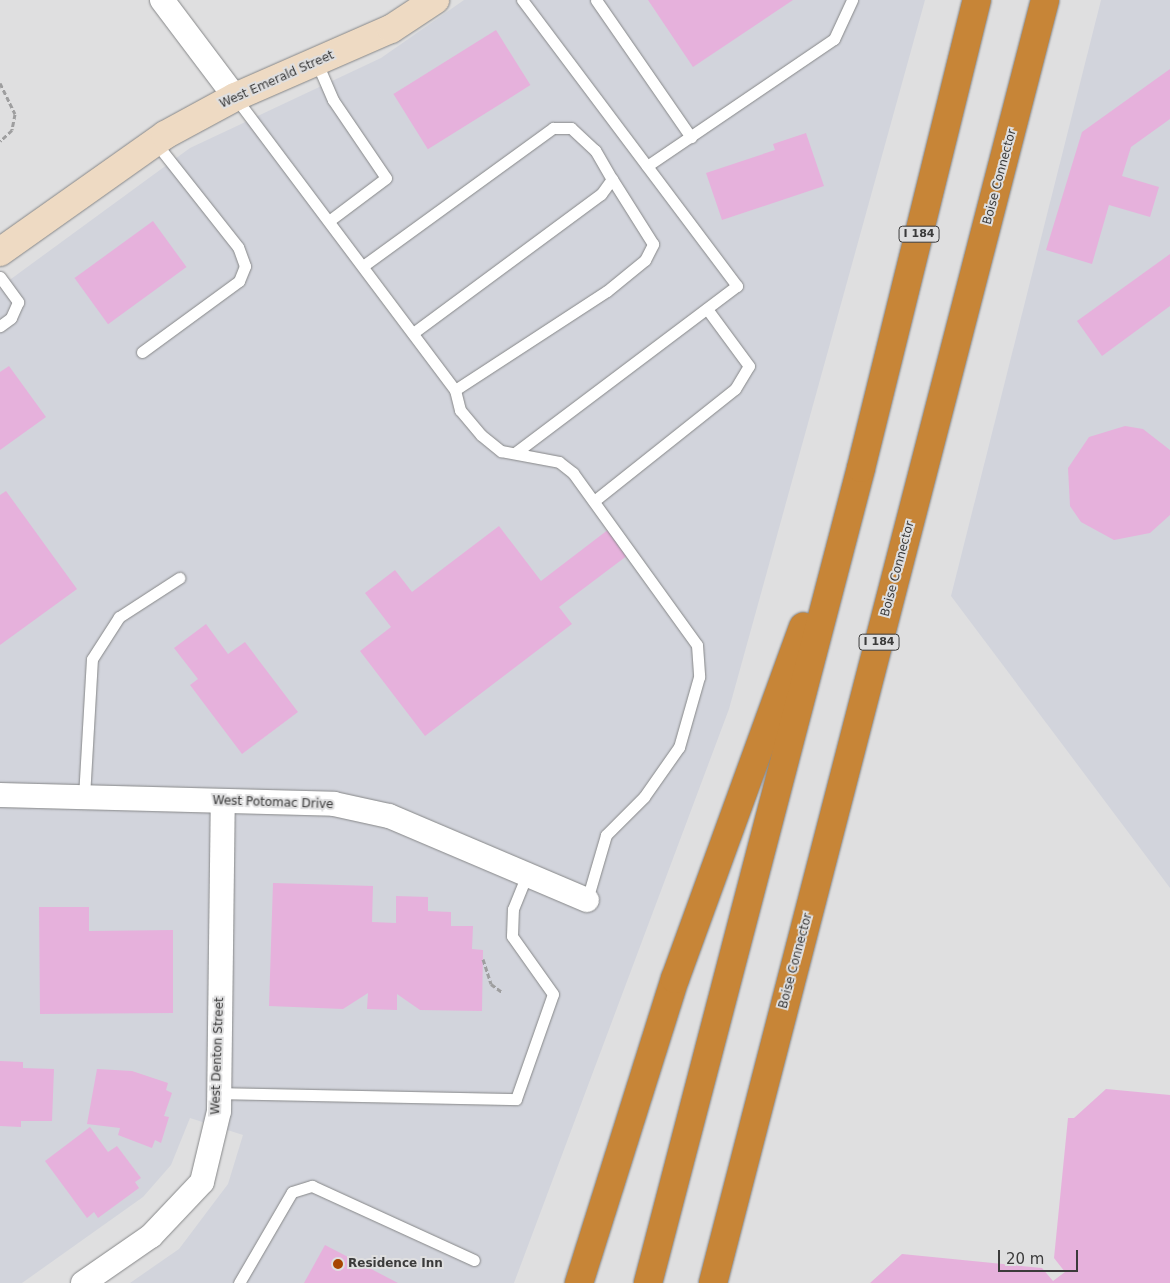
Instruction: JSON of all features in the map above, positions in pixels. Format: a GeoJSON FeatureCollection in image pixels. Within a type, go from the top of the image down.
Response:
{"type":"FeatureCollection","features":[{"type":"Feature","properties":{"kind":"highway","name":"I 184"},"geometry":{"type":"LineString","coordinates":[[648,1283],[860,468],[976,0]]}},
{"type":"Feature","properties":{"kind":"highway","name":"Boise Connector"},"geometry":{"type":"LineString","coordinates":[[713,1283],[1046,0]]}},
{"type":"Feature","properties":{"kind":"highway"},"geometry":{"type":"LineString","coordinates":[[579,1283],[675,979],[860,468]]}},
{"type":"Feature","properties":{"kind":"main road","name":"West Emerald Street"},"geometry":{"type":"LineString","coordinates":[[0,252],[155,142],[235,97],[317,64],[391,29],[435,0]]}},
{"type":"Feature","properties":{"kind":"street"},"geometry":{"type":"LineString","coordinates":[[162,0],[235,97]]}},
{"type":"Feature","properties":{"kind":"street","name":"West Potomac Drive"},"geometry":{"type":"LineString","coordinates":[[0,795],[334,804],[389,816],[587,900]]}},
{"type":"Feature","properties":{"kind":"street","name":"West Denton Street"},"geometry":{"type":"LineString","coordinates":[[88,1282],[151,1236],[202,1182],[219,1093],[223,801]]}},
{"type":"Feature","properties":{"kind":"lane"},"geometry":{"type":"LineString","coordinates":[[515,453],[737,286],[522,0]]}},
{"type":"Feature","properties":{"kind":"lane"},"geometry":{"type":"LineString","coordinates":[[596,0],[691,136]]}},
{"type":"Feature","properties":{"kind":"lane"},"geometry":{"type":"LineString","coordinates":[[647,166],[834,39],[852,0]]}},
{"type":"Feature","properties":{"kind":"lane"},"geometry":{"type":"LineString","coordinates":[[317,64],[334,100],[386,178],[329,221]]}},
{"type":"Feature","properties":{"kind":"lane"},"geometry":{"type":"LineString","coordinates":[[235,97],[455,390],[460,410],[481,435],[501,451],[559,462],[594,501],[697,645],[699,677],[679,747],[644,797],[606,835],[587,900]]}},
{"type":"Feature","properties":{"kind":"lane"},"geometry":{"type":"LineString","coordinates":[[363,266],[553,128],[571,128],[595,150],[653,244],[645,260],[607,291],[455,390]]}},
{"type":"Feature","properties":{"kind":"lane"},"geometry":{"type":"LineString","coordinates":[[142,352],[239,281],[245,266],[238,247],[155,142]]}},
{"type":"Feature","properties":{"kind":"lane"},"geometry":{"type":"LineString","coordinates":[[413,333],[601,194],[612,179]]}},
{"type":"Feature","properties":{"kind":"lane"},"geometry":{"type":"LineString","coordinates":[[0,277],[18,302],[12,318],[0,326]]}},
{"type":"Feature","properties":{"kind":"lane"},"geometry":{"type":"LineString","coordinates":[[594,501],[735,389],[749,366],[707,309]]}},
{"type":"Feature","properties":{"kind":"lane"},"geometry":{"type":"LineString","coordinates":[[84,797],[92,659],[119,617],[179,578]]}},
{"type":"Feature","properties":{"kind":"lane"},"geometry":{"type":"LineString","coordinates":[[219,1093],[516,1099],[554,994],[512,936],[513,909],[527,874]]}},
{"type":"Feature","properties":{"kind":"lane"},"geometry":{"type":"LineString","coordinates":[[239,1283],[292,1192],[312,1186],[474,1260]]}},
{"type":"Feature","properties":{"kind":"path"},"geometry":{"type":"LineString","coordinates":[[0,83],[15,114],[12,130],[0,141]]}},
{"type":"Feature","properties":{"kind":"path"},"geometry":{"type":"LineString","coordinates":[[483,959],[491,984],[502,992]]}},
{"type":"Feature","properties":{"kind":"shaded area"},"geometry":{"type":"Polygon","coordinates":[[[464,0],[925,0],[729,709],[514,1283],[130,1283],[179,1249],[228,1184],[243,1135],[190,1118],[171,1165],[143,1197],[22,1283],[0,1283],[0,287],[190,148],[381,58],[464,0]]]}},
{"type":"Feature","properties":{"kind":"shaded area"},"geometry":{"type":"Polygon","coordinates":[[[1101,0],[1170,0],[1170,888],[951,596],[1101,0]]]}},
{"type":"Feature","properties":{"kind":"building"},"geometry":{"type":"Polygon","coordinates":[[[648,0],[793,0],[693,67],[648,0]]]}},
{"type":"Feature","properties":{"kind":"building"},"geometry":{"type":"Polygon","coordinates":[[[496,30],[530,85],[428,149],[393,94],[496,30]]]}},
{"type":"Feature","properties":{"kind":"building"},"geometry":{"type":"Polygon","coordinates":[[[1170,69],[1170,119],[1131,147],[1122,176],[1159,187],[1150,217],[1109,205],[1092,264],[1046,250],[1082,132],[1170,69]]]}},
{"type":"Feature","properties":{"kind":"building"},"geometry":{"type":"Polygon","coordinates":[[[806,133],[824,186],[722,220],[706,173],[775,150],[773,144],[806,133]]]}},
{"type":"Feature","properties":{"kind":"building"},"geometry":{"type":"Polygon","coordinates":[[[153,221],[187,267],[108,324],[75,278],[153,221]]]}},
{"type":"Feature","properties":{"kind":"building"},"geometry":{"type":"Polygon","coordinates":[[[1170,254],[1170,306],[1102,356],[1077,321],[1170,254]]]}},
{"type":"Feature","properties":{"kind":"building"},"geometry":{"type":"Polygon","coordinates":[[[9,366],[46,417],[0,450],[0,372],[9,366]]]}},
{"type":"Feature","properties":{"kind":"building"},"geometry":{"type":"Polygon","coordinates":[[[1125,426],[1143,429],[1170,450],[1170,515],[1150,533],[1114,540],[1081,522],[1070,506],[1068,468],[1089,437],[1125,426]]]}},
{"type":"Feature","properties":{"kind":"building"},"geometry":{"type":"Polygon","coordinates":[[[6,491],[77,589],[0,645],[0,495],[6,491]]]}},
{"type":"Feature","properties":{"kind":"building"},"geometry":{"type":"Polygon","coordinates":[[[499,526],[541,581],[609,529],[628,555],[559,607],[572,624],[425,736],[360,651],[391,627],[365,593],[395,570],[412,592],[499,526]]]}},
{"type":"Feature","properties":{"kind":"building"},"geometry":{"type":"Polygon","coordinates":[[[206,624],[228,654],[245,642],[298,712],[242,754],[190,685],[198,679],[174,648],[206,624]]]}},
{"type":"Feature","properties":{"kind":"building"},"geometry":{"type":"Polygon","coordinates":[[[273,883],[373,886],[372,922],[396,923],[396,896],[428,897],[428,911],[451,912],[451,926],[473,926],[472,949],[483,950],[482,1011],[420,1010],[397,994],[397,1010],[367,1009],[368,993],[343,1009],[269,1006],[273,883]]]}},
{"type":"Feature","properties":{"kind":"building"},"geometry":{"type":"Polygon","coordinates":[[[39,907],[89,907],[89,931],[173,930],[173,1013],[40,1014],[39,907]]]}},
{"type":"Feature","properties":{"kind":"building"},"geometry":{"type":"Polygon","coordinates":[[[0,1061],[23,1062],[23,1068],[54,1069],[52,1121],[21,1121],[21,1127],[0,1126],[0,1061]]]}},
{"type":"Feature","properties":{"kind":"building"},"geometry":{"type":"Polygon","coordinates":[[[97,1069],[132,1071],[168,1083],[166,1090],[172,1093],[164,1116],[169,1117],[161,1143],[155,1140],[152,1148],[118,1135],[120,1128],[87,1124],[97,1069]]]}},
{"type":"Feature","properties":{"kind":"building"},"geometry":{"type":"Polygon","coordinates":[[[1106,1089],[1170,1095],[1170,1283],[870,1283],[902,1254],[1042,1268],[1053,1281],[1065,1272],[1054,1258],[1068,1118],[1074,1118],[1106,1089]]]}},
{"type":"Feature","properties":{"kind":"building"},"geometry":{"type":"Polygon","coordinates":[[[90,1127],[108,1152],[117,1146],[141,1178],[135,1182],[139,1188],[98,1218],[94,1212],[87,1218],[45,1161],[90,1127]]]}},
{"type":"Feature","properties":{"kind":"building","name":"Residence Inn"},"geometry":{"type":"Polygon","coordinates":[[[325,1245],[398,1283],[304,1283],[325,1245]]]}},
{"type":"Feature","properties":{"kind":"place","name":"Residence Inn"},"geometry":{"type":"Point","coordinates":[338,1264]}}]}
